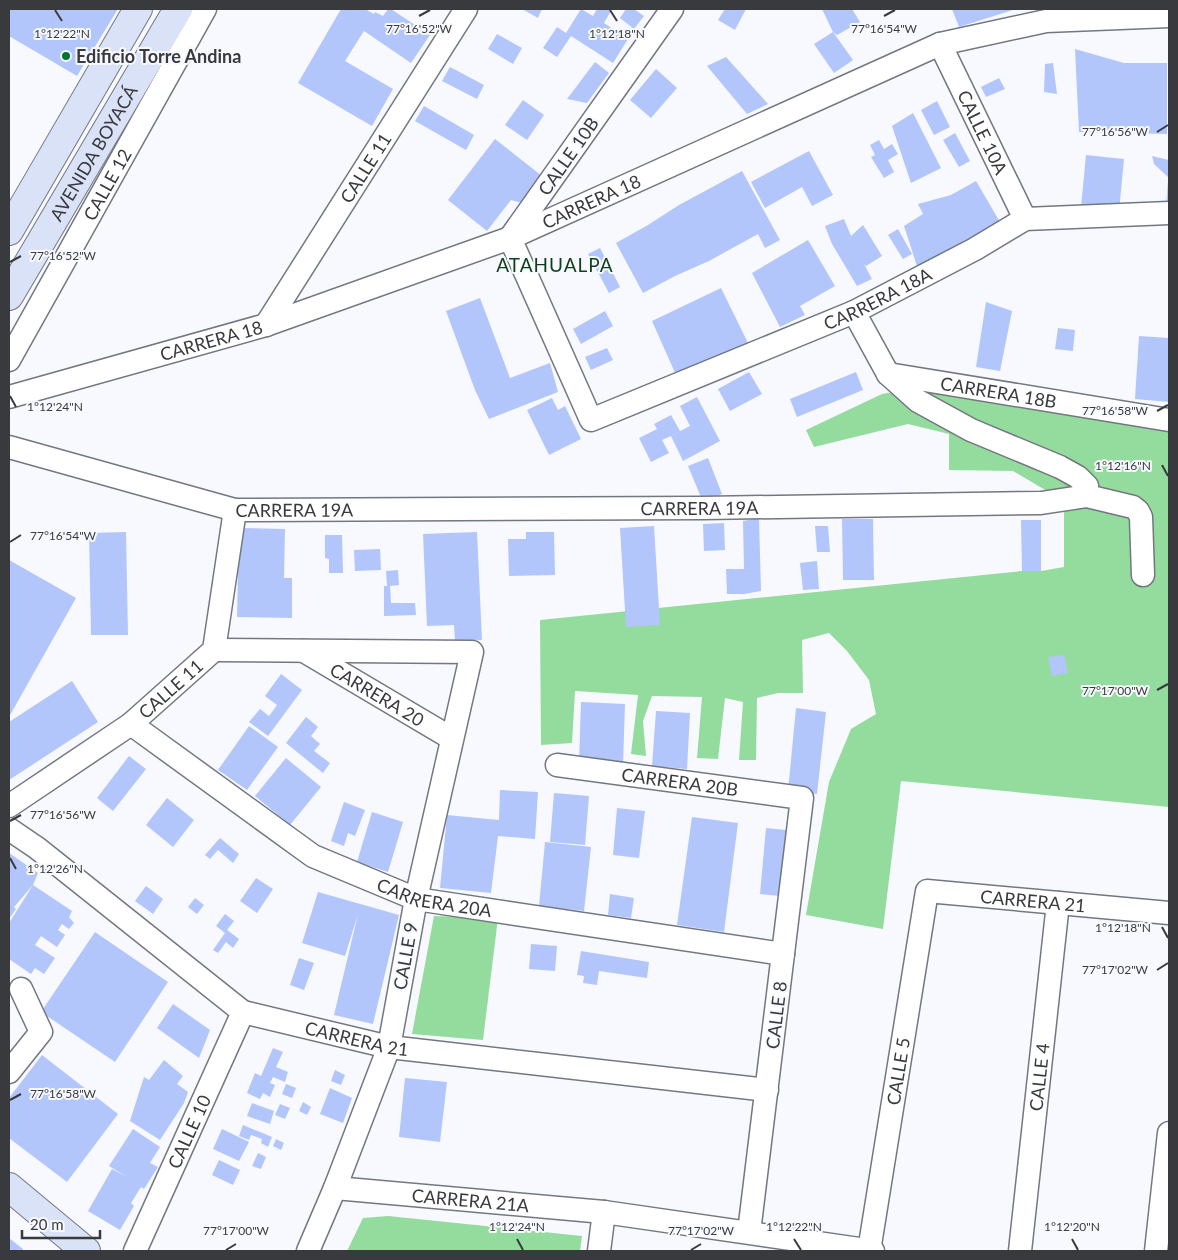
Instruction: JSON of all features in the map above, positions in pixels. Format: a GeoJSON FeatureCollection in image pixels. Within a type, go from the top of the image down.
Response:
{"type":"FeatureCollection","features":[{"type":"Feature","properties":{"kind":"main road","name":"AVENIDA BOYACÁ"},"geometry":{"type":"LineString","coordinates":[[9,231],[138,9]]}},
{"type":"Feature","properties":{"kind":"main road","name":"AVENIDA BOYACÁ"},"geometry":{"type":"LineString","coordinates":[[12,280],[178,9]]}},
{"type":"Feature","properties":{"kind":"main road"},"geometry":{"type":"LineString","coordinates":[[9,1187],[86,1251]]}},
{"type":"Feature","properties":{"kind":"street","name":"CALLE 12"},"geometry":{"type":"LineString","coordinates":[[9,360],[205,9]]}},
{"type":"Feature","properties":{"kind":"street","name":"CALLE 11"},"geometry":{"type":"LineString","coordinates":[[266,326],[466,9]]}},
{"type":"Feature","properties":{"kind":"street","name":"CALLE 10B"},"geometry":{"type":"LineString","coordinates":[[510,238],[672,9]]}},
{"type":"Feature","properties":{"kind":"street","name":"CARRERA 18"},"geometry":{"type":"LineString","coordinates":[[9,397],[266,326],[510,238],[940,44],[1046,20],[1169,16]]}},
{"type":"Feature","properties":{"kind":"street","name":"CALLE 10A"},"geometry":{"type":"LineString","coordinates":[[940,44],[1025,219]]}},
{"type":"Feature","properties":{"kind":"street","name":"CARRERA 18A"},"geometry":{"type":"LineString","coordinates":[[510,238],[591,420],[854,312],[975,249],[1025,219],[1169,213]]}},
{"type":"Feature","properties":{"kind":"street"},"geometry":{"type":"LineString","coordinates":[[854,312],[888,374],[918,401],[971,430],[1078,477],[1087,486],[1086,496],[1133,507],[1138,511],[1141,517],[1143,575]]}},
{"type":"Feature","properties":{"kind":"street","name":"CARRERA 18B"},"geometry":{"type":"LineString","coordinates":[[888,374],[1169,420]]}},
{"type":"Feature","properties":{"kind":"street","name":"CARRERA 19A"},"geometry":{"type":"LineString","coordinates":[[9,447],[235,510],[703,508],[1041,503],[1086,496]]}},
{"type":"Feature","properties":{"kind":"street","name":"CALLE 11"},"geometry":{"type":"LineString","coordinates":[[9,806],[131,724],[214,650],[235,510]]}},
{"type":"Feature","properties":{"kind":"street","name":"CARRERA 20"},"geometry":{"type":"LineString","coordinates":[[214,650],[472,652]]}},
{"type":"Feature","properties":{"kind":"street","name":"CARRERA 20"},"geometry":{"type":"LineString","coordinates":[[304,650],[451,738]]}},
{"type":"Feature","properties":{"kind":"street","name":"CALLE 9"},"geometry":{"type":"LineString","coordinates":[[308,1251],[335,1188],[389,1047],[416,899],[472,652]]}},
{"type":"Feature","properties":{"kind":"street","name":"CARRERA 20A"},"geometry":{"type":"LineString","coordinates":[[131,724],[314,856],[416,899],[783,954]]}},
{"type":"Feature","properties":{"kind":"street","name":"CARRERA 20B"},"geometry":{"type":"LineString","coordinates":[[557,765],[802,798]]}},
{"type":"Feature","properties":{"kind":"street","name":"CALLE 8"},"geometry":{"type":"LineString","coordinates":[[749,1232],[802,798]]}},
{"type":"Feature","properties":{"kind":"street","name":"CARRERA 21"},"geometry":{"type":"LineString","coordinates":[[9,829],[37,848],[242,1012],[389,1047],[767,1090]]}},
{"type":"Feature","properties":{"kind":"street","name":"CARRERA 21"},"geometry":{"type":"LineString","coordinates":[[927,891],[1169,913]]}},
{"type":"Feature","properties":{"kind":"street","name":"CALLE 5"},"geometry":{"type":"LineString","coordinates":[[870,1251],[927,891]]}},
{"type":"Feature","properties":{"kind":"street","name":"CALLE 4"},"geometry":{"type":"LineString","coordinates":[[1020,1251],[1058,903]]}},
{"type":"Feature","properties":{"kind":"street"},"geometry":{"type":"LineString","coordinates":[[9,1072],[41,1032],[21,989]]}},
{"type":"Feature","properties":{"kind":"street","name":"CALLE 10"},"geometry":{"type":"LineString","coordinates":[[135,1251],[242,1012]]}},
{"type":"Feature","properties":{"kind":"street"},"geometry":{"type":"LineString","coordinates":[[1156,1251],[1169,1133]]}},
{"type":"Feature","properties":{"kind":"street","name":"CARRERA 21A"},"geometry":{"type":"LineString","coordinates":[[335,1188],[604,1212],[870,1251]]}},
{"type":"Feature","properties":{"kind":"street"},"geometry":{"type":"LineString","coordinates":[[599,1251],[604,1212]]}},
{"type":"Feature","properties":{"kind":"green space"},"geometry":{"type":"Polygon","coordinates":[[[930,386],[1169,426],[1169,807],[901,781],[883,929],[806,915],[829,782],[851,729],[876,714],[869,680],[847,651],[829,633],[802,640],[803,693],[778,693],[757,698],[756,760],[739,760],[743,702],[725,698],[718,759],[697,758],[702,697],[652,696],[643,721],[646,756],[631,754],[638,695],[575,691],[572,743],[541,745],[540,620],[1022,571],[1041,571],[1064,567],[1064,501],[1013,471],[949,470],[949,434],[908,424],[814,447],[806,430],[882,394],[930,386]]]}},
{"type":"Feature","properties":{"kind":"green space"},"geometry":{"type":"Polygon","coordinates":[[[434,916],[498,918],[483,1040],[412,1034],[434,916]]]}},
{"type":"Feature","properties":{"kind":"green space"},"geometry":{"type":"Polygon","coordinates":[[[388,1216],[582,1236],[580,1251],[347,1251],[363,1218],[388,1216]]]}},
{"type":"Feature","properties":{"kind":"building","name":"Edificio Torre Andina"},"geometry":{"type":"Polygon","coordinates":[[[9,9],[118,9],[77,76],[9,36],[9,9]]]}},
{"type":"Feature","properties":{"kind":"building"},"geometry":{"type":"Polygon","coordinates":[[[341,9],[365,9],[383,16],[388,9],[391,9],[430,35],[411,63],[364,31],[345,61],[393,89],[372,126],[298,83],[341,9]]]}},
{"type":"Feature","properties":{"kind":"building"},"geometry":{"type":"Polygon","coordinates":[[[522,9],[542,9],[538,18],[522,9]]]}},
{"type":"Feature","properties":{"kind":"building"},"geometry":{"type":"Polygon","coordinates":[[[581,9],[593,16],[597,9],[612,9],[604,23],[628,39],[613,63],[571,36],[557,57],[543,48],[557,27],[566,33],[581,9]]]}},
{"type":"Feature","properties":{"kind":"building"},"geometry":{"type":"Polygon","coordinates":[[[626,9],[634,9],[644,16],[634,29],[620,18],[626,9]]]}},
{"type":"Feature","properties":{"kind":"building"},"geometry":{"type":"Polygon","coordinates":[[[725,9],[746,9],[735,30],[718,20],[725,9]]]}},
{"type":"Feature","properties":{"kind":"building"},"geometry":{"type":"Polygon","coordinates":[[[822,9],[852,9],[860,22],[837,35],[833,32],[822,9]]]}},
{"type":"Feature","properties":{"kind":"building"},"geometry":{"type":"Polygon","coordinates":[[[952,9],[1016,9],[959,27],[952,9]]]}},
{"type":"Feature","properties":{"kind":"building"},"geometry":{"type":"Polygon","coordinates":[[[833,32],[853,60],[834,73],[814,44],[833,32]]]}},
{"type":"Feature","properties":{"kind":"building"},"geometry":{"type":"Polygon","coordinates":[[[497,34],[522,48],[513,64],[488,49],[497,34]]]}},
{"type":"Feature","properties":{"kind":"building"},"geometry":{"type":"Polygon","coordinates":[[[1075,49],[1124,63],[1167,63],[1167,134],[1079,132],[1075,49]]]}},
{"type":"Feature","properties":{"kind":"building"},"geometry":{"type":"Polygon","coordinates":[[[726,57],[768,104],[747,114],[707,66],[726,57]]]}},
{"type":"Feature","properties":{"kind":"building"},"geometry":{"type":"Polygon","coordinates":[[[595,62],[609,73],[587,103],[567,99],[595,62]]]}},
{"type":"Feature","properties":{"kind":"building"},"geometry":{"type":"Polygon","coordinates":[[[1053,63],[1057,94],[1044,92],[1045,64],[1053,63]]]}},
{"type":"Feature","properties":{"kind":"building"},"geometry":{"type":"Polygon","coordinates":[[[450,67],[484,85],[477,99],[442,81],[450,67]]]}},
{"type":"Feature","properties":{"kind":"building"},"geometry":{"type":"Polygon","coordinates":[[[656,69],[677,88],[651,118],[630,100],[656,69]]]}},
{"type":"Feature","properties":{"kind":"building"},"geometry":{"type":"Polygon","coordinates":[[[999,78],[1005,89],[986,97],[981,87],[999,78]]]}},
{"type":"Feature","properties":{"kind":"building"},"geometry":{"type":"Polygon","coordinates":[[[523,100],[544,115],[527,140],[505,125],[523,100]]]}},
{"type":"Feature","properties":{"kind":"building"},"geometry":{"type":"Polygon","coordinates":[[[937,101],[950,127],[934,135],[921,110],[937,101]]]}},
{"type":"Feature","properties":{"kind":"building"},"geometry":{"type":"Polygon","coordinates":[[[424,106],[474,135],[466,150],[415,121],[424,106]]]}},
{"type":"Feature","properties":{"kind":"building"},"geometry":{"type":"Polygon","coordinates":[[[913,113],[941,168],[911,183],[892,126],[913,113]]]}},
{"type":"Feature","properties":{"kind":"building"},"geometry":{"type":"Polygon","coordinates":[[[955,133],[970,161],[959,167],[943,140],[955,133]]]}},
{"type":"Feature","properties":{"kind":"building"},"geometry":{"type":"Polygon","coordinates":[[[495,139],[542,176],[522,203],[511,200],[487,231],[448,200],[495,139]]]}},
{"type":"Feature","properties":{"kind":"building"},"geometry":{"type":"Polygon","coordinates":[[[879,140],[884,149],[892,144],[898,154],[888,160],[894,172],[884,178],[871,157],[875,155],[870,145],[879,140]]]}},
{"type":"Feature","properties":{"kind":"building"},"geometry":{"type":"Polygon","coordinates":[[[809,151],[833,195],[812,206],[802,187],[765,208],[751,182],[809,151]]]}},
{"type":"Feature","properties":{"kind":"building"},"geometry":{"type":"Polygon","coordinates":[[[1086,155],[1124,159],[1119,212],[1081,207],[1086,155]]]}},
{"type":"Feature","properties":{"kind":"building"},"geometry":{"type":"Polygon","coordinates":[[[1152,156],[1169,160],[1169,178],[1154,164],[1152,156]]]}},
{"type":"Feature","properties":{"kind":"building"},"geometry":{"type":"Polygon","coordinates":[[[742,171],[780,240],[765,248],[758,234],[709,261],[643,293],[616,243],[679,205],[742,171]]]}},
{"type":"Feature","properties":{"kind":"building"},"geometry":{"type":"Polygon","coordinates":[[[976,181],[1000,222],[944,254],[917,266],[904,226],[923,214],[918,204],[951,195],[976,181]]]}},
{"type":"Feature","properties":{"kind":"building"},"geometry":{"type":"Polygon","coordinates":[[[1168,181],[1169,206],[1166,206],[1168,181]]]}},
{"type":"Feature","properties":{"kind":"building"},"geometry":{"type":"Polygon","coordinates":[[[844,219],[851,236],[863,225],[882,256],[866,266],[864,264],[872,279],[857,286],[832,244],[825,226],[844,219]]]}},
{"type":"Feature","properties":{"kind":"building"},"geometry":{"type":"Polygon","coordinates":[[[898,229],[912,254],[903,259],[888,235],[898,229]]]}},
{"type":"Feature","properties":{"kind":"building"},"geometry":{"type":"Polygon","coordinates":[[[808,240],[835,286],[800,306],[805,315],[780,327],[752,273],[808,240]]]}},
{"type":"Feature","properties":{"kind":"building"},"geometry":{"type":"Polygon","coordinates":[[[600,248],[620,287],[609,293],[588,254],[600,248]]]}},
{"type":"Feature","properties":{"kind":"building"},"geometry":{"type":"Polygon","coordinates":[[[721,288],[748,343],[676,375],[652,321],[721,288]]]}},
{"type":"Feature","properties":{"kind":"building"},"geometry":{"type":"Polygon","coordinates":[[[480,298],[510,378],[550,363],[558,392],[489,419],[475,390],[446,311],[480,298]]]}},
{"type":"Feature","properties":{"kind":"building"},"geometry":{"type":"Polygon","coordinates":[[[986,302],[1012,311],[1000,371],[976,367],[986,302]]]}},
{"type":"Feature","properties":{"kind":"building"},"geometry":{"type":"Polygon","coordinates":[[[605,311],[613,326],[581,344],[573,329],[605,311]]]}},
{"type":"Feature","properties":{"kind":"building"},"geometry":{"type":"Polygon","coordinates":[[[1058,328],[1075,330],[1073,351],[1055,349],[1058,328]]]}},
{"type":"Feature","properties":{"kind":"building"},"geometry":{"type":"Polygon","coordinates":[[[1139,336],[1169,338],[1169,402],[1135,399],[1139,336]]]}},
{"type":"Feature","properties":{"kind":"building"},"geometry":{"type":"Polygon","coordinates":[[[607,348],[613,360],[591,370],[585,357],[607,348]]]}},
{"type":"Feature","properties":{"kind":"building"},"geometry":{"type":"Polygon","coordinates":[[[749,372],[762,394],[730,411],[718,389],[749,372]]]}},
{"type":"Feature","properties":{"kind":"building"},"geometry":{"type":"Polygon","coordinates":[[[856,372],[863,390],[797,417],[790,399],[856,372]]]}},
{"type":"Feature","properties":{"kind":"building"},"geometry":{"type":"Polygon","coordinates":[[[697,397],[720,441],[683,461],[671,436],[662,440],[669,453],[651,462],[639,438],[657,429],[654,424],[671,415],[680,431],[690,426],[680,406],[697,397]]]}},
{"type":"Feature","properties":{"kind":"building"},"geometry":{"type":"Polygon","coordinates":[[[552,398],[558,410],[565,406],[581,439],[549,455],[527,410],[552,398]]]}},
{"type":"Feature","properties":{"kind":"building"},"geometry":{"type":"Polygon","coordinates":[[[708,458],[722,494],[703,502],[688,466],[708,458]]]}},
{"type":"Feature","properties":{"kind":"building"},"geometry":{"type":"Polygon","coordinates":[[[759,518],[761,591],[727,594],[726,569],[744,569],[743,521],[759,518]]]}},
{"type":"Feature","properties":{"kind":"building"},"geometry":{"type":"Polygon","coordinates":[[[842,519],[873,519],[874,580],[843,580],[842,519]]]}},
{"type":"Feature","properties":{"kind":"building"},"geometry":{"type":"Polygon","coordinates":[[[1021,520],[1041,520],[1041,571],[1022,571],[1021,520]]]}},
{"type":"Feature","properties":{"kind":"building"},"geometry":{"type":"Polygon","coordinates":[[[724,523],[725,550],[704,551],[703,524],[724,523]]]}},
{"type":"Feature","properties":{"kind":"building"},"geometry":{"type":"Polygon","coordinates":[[[654,526],[660,625],[626,627],[620,528],[654,526]]]}},
{"type":"Feature","properties":{"kind":"building"},"geometry":{"type":"Polygon","coordinates":[[[815,526],[828,526],[830,552],[817,552],[815,526]]]}},
{"type":"Feature","properties":{"kind":"building"},"geometry":{"type":"Polygon","coordinates":[[[239,528],[285,529],[284,578],[292,578],[292,618],[237,617],[239,528]]]}},
{"type":"Feature","properties":{"kind":"building"},"geometry":{"type":"Polygon","coordinates":[[[126,532],[128,635],[91,635],[89,533],[126,532]]]}},
{"type":"Feature","properties":{"kind":"building"},"geometry":{"type":"Polygon","coordinates":[[[477,532],[482,640],[455,641],[454,625],[427,626],[423,534],[477,532]]]}},
{"type":"Feature","properties":{"kind":"building"},"geometry":{"type":"Polygon","coordinates":[[[526,532],[554,532],[555,575],[509,576],[508,539],[526,539],[526,532]]]}},
{"type":"Feature","properties":{"kind":"building"},"geometry":{"type":"Polygon","coordinates":[[[325,535],[342,535],[343,573],[329,573],[329,559],[325,558],[325,535]]]}},
{"type":"Feature","properties":{"kind":"building"},"geometry":{"type":"Polygon","coordinates":[[[380,549],[381,570],[355,571],[354,550],[380,549]]]}},
{"type":"Feature","properties":{"kind":"building"},"geometry":{"type":"Polygon","coordinates":[[[9,560],[76,598],[9,717],[9,560]]]}},
{"type":"Feature","properties":{"kind":"building"},"geometry":{"type":"Polygon","coordinates":[[[817,561],[819,589],[803,590],[800,563],[817,561]]]}},
{"type":"Feature","properties":{"kind":"building"},"geometry":{"type":"Polygon","coordinates":[[[398,570],[399,585],[390,586],[391,603],[415,603],[416,615],[384,616],[384,586],[387,586],[386,571],[398,570]]]}},
{"type":"Feature","properties":{"kind":"building"},"geometry":{"type":"Polygon","coordinates":[[[1064,655],[1068,673],[1052,676],[1048,657],[1064,655]]]}},
{"type":"Feature","properties":{"kind":"building"},"geometry":{"type":"Polygon","coordinates":[[[281,674],[302,690],[268,736],[249,722],[260,709],[269,716],[277,705],[265,696],[281,674]]]}},
{"type":"Feature","properties":{"kind":"building"},"geometry":{"type":"Polygon","coordinates":[[[72,681],[98,722],[9,780],[9,722],[72,681]]]}},
{"type":"Feature","properties":{"kind":"building"},"geometry":{"type":"Polygon","coordinates":[[[581,702],[625,704],[623,765],[579,763],[581,702]]]}},
{"type":"Feature","properties":{"kind":"building"},"geometry":{"type":"Polygon","coordinates":[[[796,708],[826,712],[817,794],[788,791],[796,708]]]}},
{"type":"Feature","properties":{"kind":"building"},"geometry":{"type":"Polygon","coordinates":[[[656,711],[690,713],[687,769],[652,766],[656,711]]]}},
{"type":"Feature","properties":{"kind":"building"},"geometry":{"type":"Polygon","coordinates":[[[306,717],[318,727],[311,736],[320,744],[314,751],[330,763],[323,773],[286,743],[306,717]]]}},
{"type":"Feature","properties":{"kind":"building"},"geometry":{"type":"Polygon","coordinates":[[[249,726],[278,747],[247,790],[218,770],[249,726]]]}},
{"type":"Feature","properties":{"kind":"building"},"geometry":{"type":"Polygon","coordinates":[[[129,756],[146,769],[113,811],[97,798],[129,756]]]}},
{"type":"Feature","properties":{"kind":"building"},"geometry":{"type":"Polygon","coordinates":[[[286,758],[321,787],[290,825],[255,796],[286,758]]]}},
{"type":"Feature","properties":{"kind":"building"},"geometry":{"type":"Polygon","coordinates":[[[500,790],[538,792],[535,839],[498,836],[491,893],[440,888],[447,815],[499,820],[500,790]]]}},
{"type":"Feature","properties":{"kind":"building"},"geometry":{"type":"Polygon","coordinates":[[[554,793],[589,796],[585,845],[550,842],[554,793]]]}},
{"type":"Feature","properties":{"kind":"building"},"geometry":{"type":"Polygon","coordinates":[[[167,798],[194,820],[173,847],[146,825],[167,798]]]}},
{"type":"Feature","properties":{"kind":"building"},"geometry":{"type":"Polygon","coordinates":[[[344,802],[365,810],[355,836],[348,833],[344,846],[331,841],[344,802]]]}},
{"type":"Feature","properties":{"kind":"building"},"geometry":{"type":"Polygon","coordinates":[[[617,808],[645,811],[639,858],[613,855],[617,808]]]}},
{"type":"Feature","properties":{"kind":"building"},"geometry":{"type":"Polygon","coordinates":[[[372,812],[403,822],[388,872],[357,862],[372,812]]]}},
{"type":"Feature","properties":{"kind":"building"},"geometry":{"type":"Polygon","coordinates":[[[692,817],[738,823],[724,932],[677,925],[692,817]]]}},
{"type":"Feature","properties":{"kind":"building"},"geometry":{"type":"Polygon","coordinates":[[[766,828],[786,830],[780,896],[760,894],[766,828]]]}},
{"type":"Feature","properties":{"kind":"building"},"geometry":{"type":"Polygon","coordinates":[[[220,838],[239,854],[233,863],[218,850],[210,859],[205,855],[220,838]]]}},
{"type":"Feature","properties":{"kind":"building"},"geometry":{"type":"Polygon","coordinates":[[[545,842],[591,847],[584,911],[539,906],[545,842]]]}},
{"type":"Feature","properties":{"kind":"building"},"geometry":{"type":"Polygon","coordinates":[[[9,853],[38,873],[33,885],[14,907],[16,909],[9,919],[9,853]]]}},
{"type":"Feature","properties":{"kind":"building"},"geometry":{"type":"Polygon","coordinates":[[[256,878],[273,889],[257,913],[240,901],[256,878]]]}},
{"type":"Feature","properties":{"kind":"building"},"geometry":{"type":"Polygon","coordinates":[[[33,885],[72,911],[69,917],[74,923],[69,929],[62,924],[58,930],[65,935],[57,947],[41,936],[35,945],[55,958],[44,974],[35,968],[31,974],[9,959],[9,923],[33,885]]]}},
{"type":"Feature","properties":{"kind":"building"},"geometry":{"type":"Polygon","coordinates":[[[146,886],[163,899],[153,914],[135,901],[146,886]]]}},
{"type":"Feature","properties":{"kind":"building"},"geometry":{"type":"Polygon","coordinates":[[[318,892],[399,915],[373,1024],[334,1015],[358,914],[345,956],[302,943],[318,892]]]}},
{"type":"Feature","properties":{"kind":"building"},"geometry":{"type":"Polygon","coordinates":[[[610,894],[634,898],[631,918],[608,915],[610,894]]]}},
{"type":"Feature","properties":{"kind":"building"},"geometry":{"type":"Polygon","coordinates":[[[195,898],[204,905],[197,914],[188,907],[195,898]]]}},
{"type":"Feature","properties":{"kind":"building"},"geometry":{"type":"Polygon","coordinates":[[[225,914],[234,921],[227,930],[239,939],[233,948],[226,942],[218,953],[213,950],[225,933],[216,926],[225,914]]]}},
{"type":"Feature","properties":{"kind":"building"},"geometry":{"type":"Polygon","coordinates":[[[95,932],[168,982],[115,1062],[41,1012],[95,932]]]}},
{"type":"Feature","properties":{"kind":"building"},"geometry":{"type":"Polygon","coordinates":[[[531,944],[557,946],[555,971],[529,969],[531,944]]]}},
{"type":"Feature","properties":{"kind":"building"},"geometry":{"type":"Polygon","coordinates":[[[581,951],[649,962],[647,978],[599,971],[597,985],[583,983],[584,976],[577,975],[581,951]]]}},
{"type":"Feature","properties":{"kind":"building"},"geometry":{"type":"Polygon","coordinates":[[[299,958],[314,963],[304,990],[290,985],[299,958]]]}},
{"type":"Feature","properties":{"kind":"building"},"geometry":{"type":"Polygon","coordinates":[[[173,1004],[210,1030],[199,1058],[157,1028],[173,1004]]]}},
{"type":"Feature","properties":{"kind":"building"},"geometry":{"type":"Polygon","coordinates":[[[273,1048],[283,1052],[276,1067],[288,1072],[285,1082],[273,1077],[270,1083],[275,1085],[270,1097],[263,1093],[260,1099],[247,1093],[255,1073],[261,1076],[273,1048]]]}},
{"type":"Feature","properties":{"kind":"building"},"geometry":{"type":"Polygon","coordinates":[[[42,1055],[118,1114],[67,1182],[9,1138],[9,1098],[42,1055]]]}},
{"type":"Feature","properties":{"kind":"building"},"geometry":{"type":"Polygon","coordinates":[[[164,1060],[183,1076],[177,1084],[188,1092],[184,1103],[160,1140],[130,1121],[144,1077],[149,1080],[164,1060]]]}},
{"type":"Feature","properties":{"kind":"building"},"geometry":{"type":"Polygon","coordinates":[[[335,1070],[345,1075],[341,1085],[331,1081],[335,1070]]]}},
{"type":"Feature","properties":{"kind":"building"},"geometry":{"type":"Polygon","coordinates":[[[405,1078],[447,1082],[440,1142],[399,1137],[405,1078]]]}},
{"type":"Feature","properties":{"kind":"building"},"geometry":{"type":"Polygon","coordinates":[[[286,1084],[296,1088],[292,1098],[282,1094],[286,1084]]]}},
{"type":"Feature","properties":{"kind":"building"},"geometry":{"type":"Polygon","coordinates":[[[330,1088],[352,1098],[343,1123],[320,1114],[330,1088]]]}},
{"type":"Feature","properties":{"kind":"building"},"geometry":{"type":"Polygon","coordinates":[[[303,1102],[311,1107],[307,1115],[299,1111],[303,1102]]]}},
{"type":"Feature","properties":{"kind":"building"},"geometry":{"type":"Polygon","coordinates":[[[252,1103],[274,1111],[270,1124],[247,1116],[252,1103]]]}},
{"type":"Feature","properties":{"kind":"building"},"geometry":{"type":"Polygon","coordinates":[[[280,1104],[290,1108],[285,1119],[275,1115],[280,1104]]]}},
{"type":"Feature","properties":{"kind":"building"},"geometry":{"type":"Polygon","coordinates":[[[243,1125],[272,1137],[268,1147],[261,1143],[262,1139],[251,1135],[249,1140],[239,1136],[243,1125]]]}},
{"type":"Feature","properties":{"kind":"building"},"geometry":{"type":"Polygon","coordinates":[[[133,1129],[160,1147],[150,1163],[158,1167],[144,1189],[141,1187],[131,1203],[134,1206],[120,1230],[88,1211],[112,1169],[127,1177],[109,1166],[133,1129]]]}},
{"type":"Feature","properties":{"kind":"building"},"geometry":{"type":"Polygon","coordinates":[[[222,1129],[249,1142],[239,1161],[213,1149],[222,1129]]]}},
{"type":"Feature","properties":{"kind":"building"},"geometry":{"type":"Polygon","coordinates":[[[276,1139],[284,1143],[281,1150],[273,1146],[276,1139]]]}},
{"type":"Feature","properties":{"kind":"building"},"geometry":{"type":"Polygon","coordinates":[[[258,1153],[266,1157],[261,1169],[252,1166],[258,1153]]]}},
{"type":"Feature","properties":{"kind":"building"},"geometry":{"type":"Polygon","coordinates":[[[219,1160],[240,1170],[233,1185],[212,1175],[219,1160]]]}},
{"type":"Feature","properties":{"kind":"building"},"geometry":{"type":"Polygon","coordinates":[[[9,1238],[23,1249],[22,1251],[12,1251],[9,1248],[9,1238]]]}},
{"type":"Feature","properties":{"kind":"place","name":"Edificio Torre Andina"},"geometry":{"type":"Point","coordinates":[66,56]}},
{"type":"Feature","properties":{"kind":"district","name":"ATAHUALPA"},"geometry":{"type":"Point","coordinates":[555,264]}}]}
